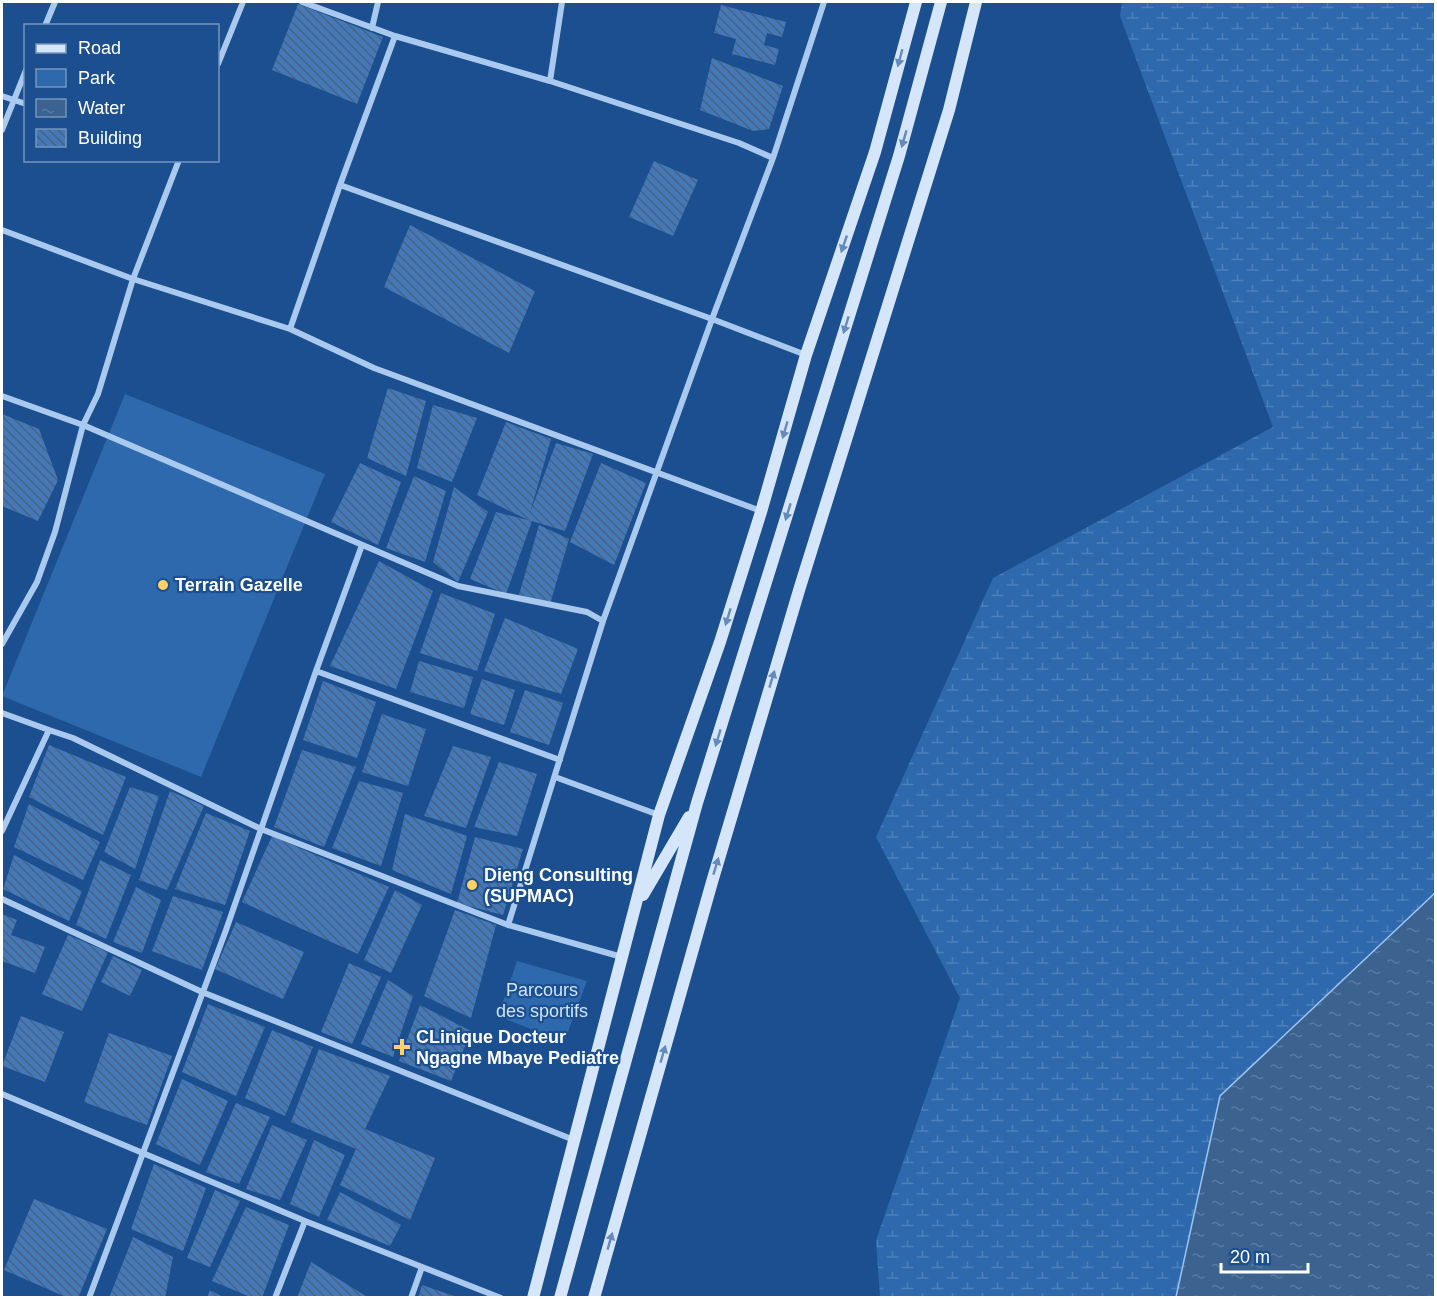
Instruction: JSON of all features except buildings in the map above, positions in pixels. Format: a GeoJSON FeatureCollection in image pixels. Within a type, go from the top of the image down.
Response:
{"type":"FeatureCollection","features":[{"type":"Feature","properties":{"kind":"main road"},"geometry":{"type":"LineString","coordinates":[[533,1298],[658,816],[720,642],[761,512],[806,355],[875,152],[916,2]]}},
{"type":"Feature","properties":{"kind":"main road"},"geometry":{"type":"LineString","coordinates":[[560,1298],[697,803],[899,156],[941,2]]}},
{"type":"Feature","properties":{"kind":"main road"},"geometry":{"type":"LineString","coordinates":[[594,1298],[712,882],[804,576],[949,110],[976,2]]}},
{"type":"Feature","properties":{"kind":"main road"},"geometry":{"type":"LineString","coordinates":[[635,908],[697,803]]}},
{"type":"Feature","properties":{"kind":"street"},"geometry":{"type":"LineString","coordinates":[[46,24],[55,2]]}},
{"type":"Feature","properties":{"kind":"street"},"geometry":{"type":"LineString","coordinates":[[219,62],[243,2]]}},
{"type":"Feature","properties":{"kind":"street"},"geometry":{"type":"LineString","coordinates":[[302,2],[394,36],[550,81],[739,144],[773,158]]}},
{"type":"Feature","properties":{"kind":"street"},"geometry":{"type":"LineString","coordinates":[[372,28],[378,2]]}},
{"type":"Feature","properties":{"kind":"street"},"geometry":{"type":"LineString","coordinates":[[550,81],[562,2]]}},
{"type":"Feature","properties":{"kind":"street"},"geometry":{"type":"LineString","coordinates":[[508,925],[603,621],[773,158],[824,2]]}},
{"type":"Feature","properties":{"kind":"street"},"geometry":{"type":"LineString","coordinates":[[290,329],[394,36]]}},
{"type":"Feature","properties":{"kind":"street"},"geometry":{"type":"LineString","coordinates":[[2,130],[24,75]]}},
{"type":"Feature","properties":{"kind":"street"},"geometry":{"type":"LineString","coordinates":[[2,96],[24,103]]}},
{"type":"Feature","properties":{"kind":"street"},"geometry":{"type":"LineString","coordinates":[[2,644],[37,582],[55,532],[83,425],[98,394],[133,279],[178,162]]}},
{"type":"Feature","properties":{"kind":"street"},"geometry":{"type":"LineString","coordinates":[[340,185],[806,355]]}},
{"type":"Feature","properties":{"kind":"street"},"geometry":{"type":"LineString","coordinates":[[2,230],[133,279],[290,329],[374,368],[761,512]]}},
{"type":"Feature","properties":{"kind":"street"},"geometry":{"type":"LineString","coordinates":[[2,396],[83,425],[458,586],[587,612],[603,621]]}},
{"type":"Feature","properties":{"kind":"street"},"geometry":{"type":"LineString","coordinates":[[89,1298],[144,1154],[362,545]]}},
{"type":"Feature","properties":{"kind":"street"},"geometry":{"type":"LineString","coordinates":[[315,671],[560,760]]}},
{"type":"Feature","properties":{"kind":"street"},"geometry":{"type":"LineString","coordinates":[[2,713],[73,738],[261,829],[508,925],[622,957]]}},
{"type":"Feature","properties":{"kind":"street"},"geometry":{"type":"LineString","coordinates":[[2,831],[49,730]]}},
{"type":"Feature","properties":{"kind":"street"},"geometry":{"type":"LineString","coordinates":[[555,777],[658,816]]}},
{"type":"Feature","properties":{"kind":"street"},"geometry":{"type":"LineString","coordinates":[[2,899],[202,992],[575,1140]]}},
{"type":"Feature","properties":{"kind":"street"},"geometry":{"type":"LineString","coordinates":[[2,1094],[305,1221],[501,1298]]}},
{"type":"Feature","properties":{"kind":"street"},"geometry":{"type":"LineString","coordinates":[[275,1298],[305,1221]]}},
{"type":"Feature","properties":{"kind":"street"},"geometry":{"type":"LineString","coordinates":[[411,1298],[422,1267]]}},
{"type":"Feature","properties":{"kind":"green space"},"geometry":{"type":"Polygon","coordinates":[[[1122,2],[1435,2],[1435,893],[1220,1096],[1176,1297],[880,1297],[876,1240],[960,998],[876,837],[993,578],[1273,427],[1120,16],[1122,2]]]}},
{"type":"Feature","properties":{"kind":"green space","name":"Terrain Gazelle"},"geometry":{"type":"Polygon","coordinates":[[[125,394],[325,474],[201,777],[2,696],[125,394]]]}},
{"type":"Feature","properties":{"kind":"green space","name":"Parcours des sportifs"},"geometry":{"type":"Polygon","coordinates":[[[517,961],[587,981],[564,1042],[498,1016],[517,961]]]}},
{"type":"Feature","properties":{"kind":"water"},"geometry":{"type":"Polygon","coordinates":[[[1435,893],[1435,1297],[1176,1297],[1220,1096],[1435,893]]]}},
{"type":"Feature","properties":{"kind":"place","name":"Terrain Gazelle"},"geometry":{"type":"Point","coordinates":[163,585]}},
{"type":"Feature","properties":{"kind":"place","name":"Dieng Consulting (SUPMAC)"},"geometry":{"type":"Point","coordinates":[472,885]}},
{"type":"Feature","properties":{"kind":"place","name":"CLinique Docteur Ngagne Mbaye Pediatre"},"geometry":{"type":"Point","coordinates":[402,1047]}}]}
